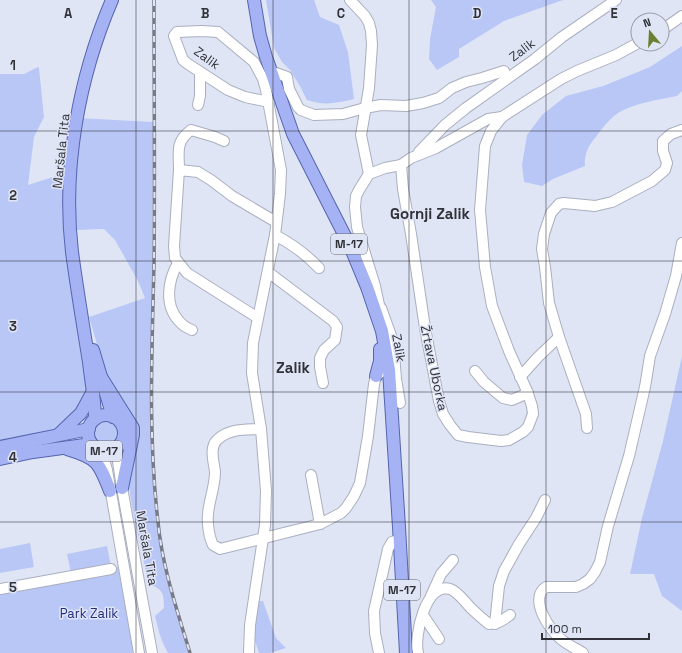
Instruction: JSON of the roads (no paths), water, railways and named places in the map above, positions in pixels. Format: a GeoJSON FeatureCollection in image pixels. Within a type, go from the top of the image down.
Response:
{"type":"FeatureCollection","features":[{"type":"Feature","properties":{"kind":"main road","name":"Maršala Tita"},"geometry":{"type":"LineString","coordinates":[[92,424],[93,391],[70,236],[70,171],[77,117],[86,76],[112,0]]}},
{"type":"Feature","properties":{"kind":"main road","name":"Zalik"},"geometry":{"type":"LineString","coordinates":[[254,0],[260,36],[270,71],[292,134],[350,246],[376,303],[389,370],[406,653]]}},
{"type":"Feature","properties":{"kind":"main road"},"geometry":{"type":"LineString","coordinates":[[376,303],[371,310],[380,351],[380,361],[376,376]]}},
{"type":"Feature","properties":{"kind":"main road","name":"Maršala Tita"},"geometry":{"type":"LineString","coordinates":[[81,308],[113,417]]}},
{"type":"Feature","properties":{"kind":"main road"},"geometry":{"type":"LineString","coordinates":[[101,377],[133,428],[133,435],[116,490]]}},
{"type":"Feature","properties":{"kind":"main road"},"geometry":{"type":"LineString","coordinates":[[57,435],[81,413],[93,391]]}},
{"type":"Feature","properties":{"kind":"main road","name":"M-17"},"geometry":{"type":"LineString","coordinates":[[0,447],[57,435],[92,424],[104,415],[118,420],[124,429],[123,440],[116,448],[106,451],[97,447],[64,448],[33,452],[0,459]]}},
{"type":"Feature","properties":{"kind":"main road","name":"M-17"},"geometry":{"type":"LineString","coordinates":[[92,424],[88,434],[97,447]]}},
{"type":"Feature","properties":{"kind":"main road"},"geometry":{"type":"LineString","coordinates":[[64,448],[88,456],[96,461],[116,490]]}},
{"type":"Feature","properties":{"kind":"street"},"geometry":{"type":"LineString","coordinates":[[350,0],[370,23],[371,31],[372,45],[369,88],[361,135],[369,174]]}},
{"type":"Feature","properties":{"kind":"street","name":"Zalik"},"geometry":{"type":"LineString","coordinates":[[401,165],[423,149],[445,125],[466,108],[535,59],[562,37],[616,0]]}},
{"type":"Feature","properties":{"kind":"street"},"geometry":{"type":"LineString","coordinates":[[670,24],[682,16]]}},
{"type":"Feature","properties":{"kind":"street","name":"Zalik"},"geometry":{"type":"LineString","coordinates":[[247,652],[263,538],[266,491],[261,429],[252,374],[253,343],[275,235],[282,170],[269,102],[266,90],[254,62],[218,32],[177,32],[174,36],[183,60],[200,72],[228,90],[245,97],[269,102]]}},
{"type":"Feature","properties":{"kind":"street","name":"Zalik"},"geometry":{"type":"LineString","coordinates":[[411,158],[436,148],[488,119],[502,117],[561,79],[630,47]]}},
{"type":"Feature","properties":{"kind":"street"},"geometry":{"type":"LineString","coordinates":[[246,56],[266,57]]}},
{"type":"Feature","properties":{"kind":"street","name":"Zalik"},"geometry":{"type":"LineString","coordinates":[[270,71],[287,77],[289,89],[298,107],[301,110],[314,115],[343,114],[381,105],[406,106],[422,103],[439,98],[452,88],[466,82],[504,71]]}},
{"type":"Feature","properties":{"kind":"street"},"geometry":{"type":"LineString","coordinates":[[198,105],[200,96],[200,72]]}},
{"type":"Feature","properties":{"kind":"street","name":"Žrtava Uborka"},"geometry":{"type":"LineString","coordinates":[[401,165],[403,189],[425,328],[439,401],[443,414],[458,435],[509,440],[523,432],[528,427],[533,414],[528,393],[509,352],[492,306],[485,268],[480,210],[483,169],[487,139],[491,130],[502,117]]}},
{"type":"Feature","properties":{"kind":"street"},"geometry":{"type":"LineString","coordinates":[[224,141],[191,130],[180,142],[178,152],[179,170],[174,246],[176,258],[187,274],[258,318]]}},
{"type":"Feature","properties":{"kind":"street"},"geometry":{"type":"LineString","coordinates":[[587,428],[586,414],[559,337],[549,303],[542,249],[544,234],[551,213],[559,204],[564,203],[595,206],[612,202],[652,180],[665,170],[667,163],[663,151],[663,141],[671,134],[682,130]]}},
{"type":"Feature","properties":{"kind":"street"},"geometry":{"type":"LineString","coordinates":[[400,403],[396,379],[393,341],[376,303],[357,227],[355,207],[356,196],[369,174],[385,168],[401,165]]}},
{"type":"Feature","properties":{"kind":"street"},"geometry":{"type":"LineString","coordinates":[[179,170],[198,172],[232,196],[276,222]]}},
{"type":"Feature","properties":{"kind":"street"},"geometry":{"type":"LineString","coordinates":[[275,235],[289,242],[305,254],[319,268]]}},
{"type":"Feature","properties":{"kind":"street"},"geometry":{"type":"LineString","coordinates":[[584,653],[561,640],[544,618],[539,600],[543,590],[546,587],[576,586],[582,584],[590,579],[600,562],[608,526],[629,456],[645,387],[650,356],[665,314],[676,276],[682,242]]}},
{"type":"Feature","properties":{"kind":"street"},"geometry":{"type":"LineString","coordinates":[[178,263],[170,282],[169,300],[174,314],[179,322],[192,330]]}},
{"type":"Feature","properties":{"kind":"street"},"geometry":{"type":"LineString","coordinates":[[268,272],[333,321],[337,327],[335,340],[324,350],[320,358],[323,383]]}},
{"type":"Feature","properties":{"kind":"street"},"geometry":{"type":"LineString","coordinates":[[520,377],[559,337]]}},
{"type":"Feature","properties":{"kind":"street"},"geometry":{"type":"LineString","coordinates":[[261,429],[232,431],[225,434],[215,442],[213,448],[215,473],[214,484],[208,514],[211,541],[213,545],[220,549],[320,524],[341,513],[346,508],[360,483],[376,376],[380,372],[389,370]]}},
{"type":"Feature","properties":{"kind":"street"},"geometry":{"type":"LineString","coordinates":[[475,371],[484,382],[503,398],[512,400],[528,393]]}},
{"type":"Feature","properties":{"kind":"street","name":"Maršala Tita"},"geometry":{"type":"LineString","coordinates":[[97,447],[116,490],[150,649]]}},
{"type":"Feature","properties":{"kind":"street","name":"Maršala Tita"},"geometry":{"type":"LineString","coordinates":[[116,448],[116,490],[138,650]]}},
{"type":"Feature","properties":{"kind":"street"},"geometry":{"type":"LineString","coordinates":[[311,475],[320,524]]}},
{"type":"Feature","properties":{"kind":"street"},"geometry":{"type":"LineString","coordinates":[[495,624],[499,586],[504,571],[536,518],[545,500]]}},
{"type":"Feature","properties":{"kind":"street"},"geometry":{"type":"LineString","coordinates":[[379,653],[375,633],[374,611],[388,549],[399,533]]}},
{"type":"Feature","properties":{"kind":"street"},"geometry":{"type":"LineString","coordinates":[[418,653],[417,638],[427,601],[431,596],[441,574],[453,560]]}},
{"type":"Feature","properties":{"kind":"street"},"geometry":{"type":"LineString","coordinates":[[0,589],[111,569]]}},
{"type":"Feature","properties":{"kind":"street"},"geometry":{"type":"LineString","coordinates":[[431,596],[441,589],[449,589],[454,591],[489,624],[495,624],[510,615]]}},
{"type":"Feature","properties":{"kind":"street"},"geometry":{"type":"LineString","coordinates":[[423,615],[438,639]]}},
{"type":"Feature","properties":{"kind":"street"},"geometry":{"type":"LineString","coordinates":[[150,649],[155,653]]}},
{"type":"Feature","properties":{"kind":"railway"},"geometry":{"type":"LineString","coordinates":[[154,0],[154,264],[152,361],[153,458],[158,522],[163,555],[190,653]]}},
{"type":"Feature","properties":{"kind":"district","name":"Gornji Zalik"},"geometry":{"type":"Point","coordinates":[430,213]}},
{"type":"Feature","properties":{"kind":"district","name":"Zalik"},"geometry":{"type":"Point","coordinates":[293,367]}},
{"type":"Feature","properties":{"kind":"park label","name":"Park Zalik"},"geometry":{"type":"Point","coordinates":[89,613]}}]}
